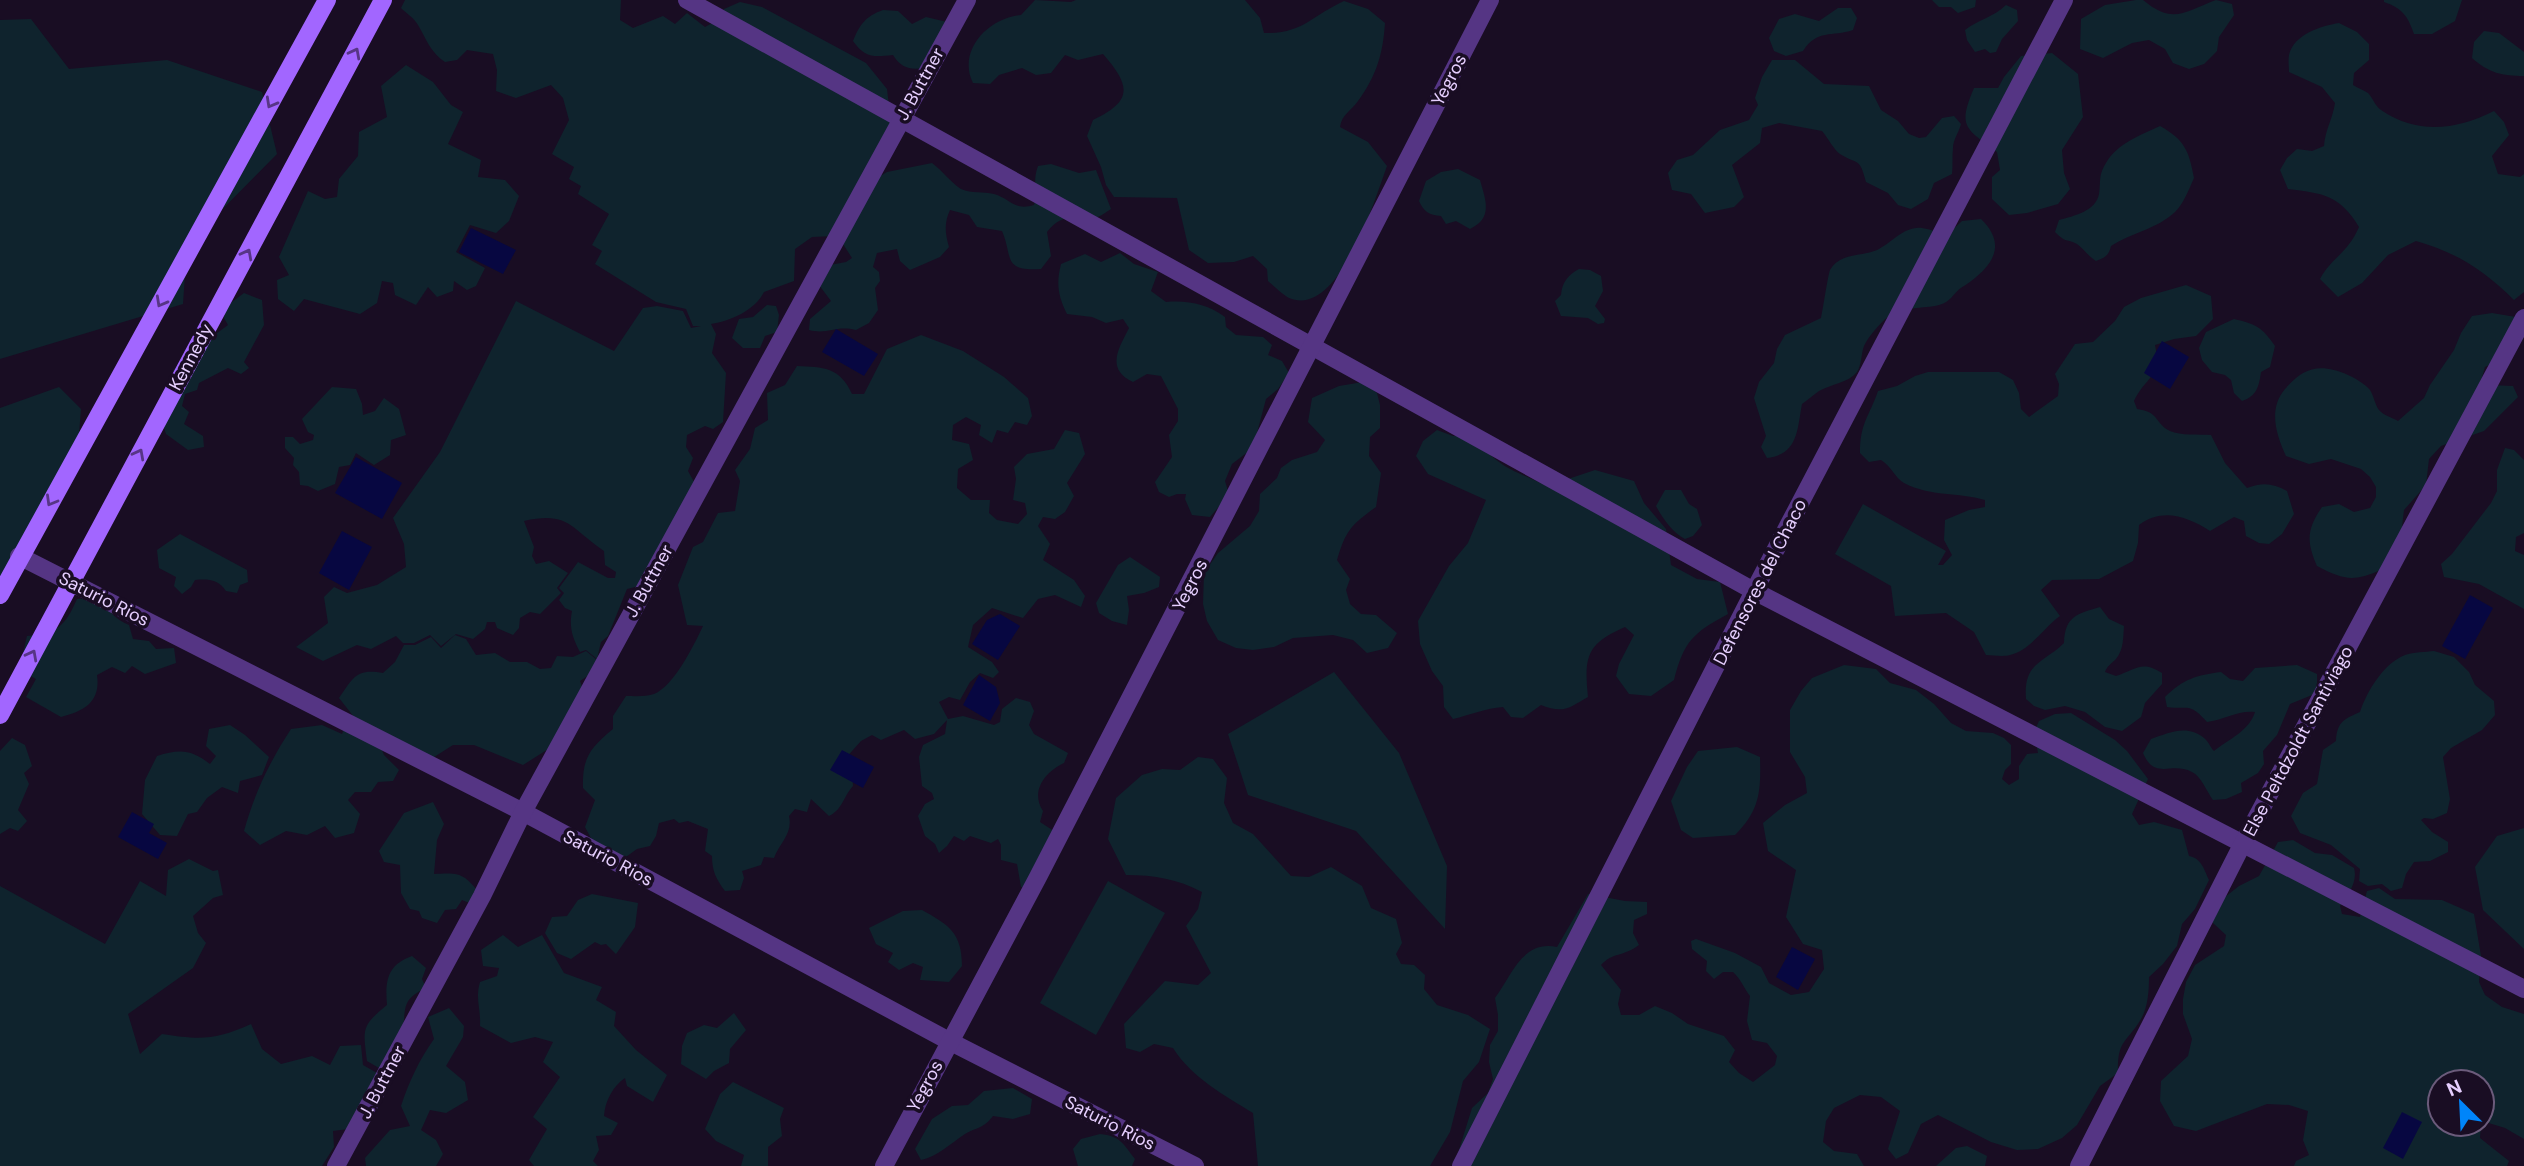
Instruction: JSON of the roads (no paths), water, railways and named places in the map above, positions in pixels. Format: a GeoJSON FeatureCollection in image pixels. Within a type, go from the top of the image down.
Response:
{"type":"FeatureCollection","features":[{"type":"Feature","properties":{"kind":"main road"},"geometry":{"type":"LineString","coordinates":[[0,595],[19,556],[327,0]]}},
{"type":"Feature","properties":{"kind":"main road","name":"Kennedy"},"geometry":{"type":"LineString","coordinates":[[0,715],[383,0]]}},
{"type":"Feature","properties":{"kind":"street"},"geometry":{"type":"LineString","coordinates":[[687,0],[1754,591],[2524,989]]}},
{"type":"Feature","properties":{"kind":"street","name":"J. Buttner"},"geometry":{"type":"LineString","coordinates":[[336,1166],[482,896],[523,812],[967,0]]}},
{"type":"Feature","properties":{"kind":"street","name":"Yegros"},"geometry":{"type":"LineString","coordinates":[[884,1166],[1038,877],[1490,0]]}},
{"type":"Feature","properties":{"kind":"street","name":"Defensores del Chaco"},"geometry":{"type":"LineString","coordinates":[[1461,1166],[1754,591],[2064,0]]}},
{"type":"Feature","properties":{"kind":"street","name":"Else Peltdzoldt Santiviago"},"geometry":{"type":"LineString","coordinates":[[2079,1166],[2243,844],[2524,318]]}},
{"type":"Feature","properties":{"kind":"street","name":"Saturio Rios"},"geometry":{"type":"LineString","coordinates":[[19,556],[523,812],[949,1041],[1195,1166]]}}]}
